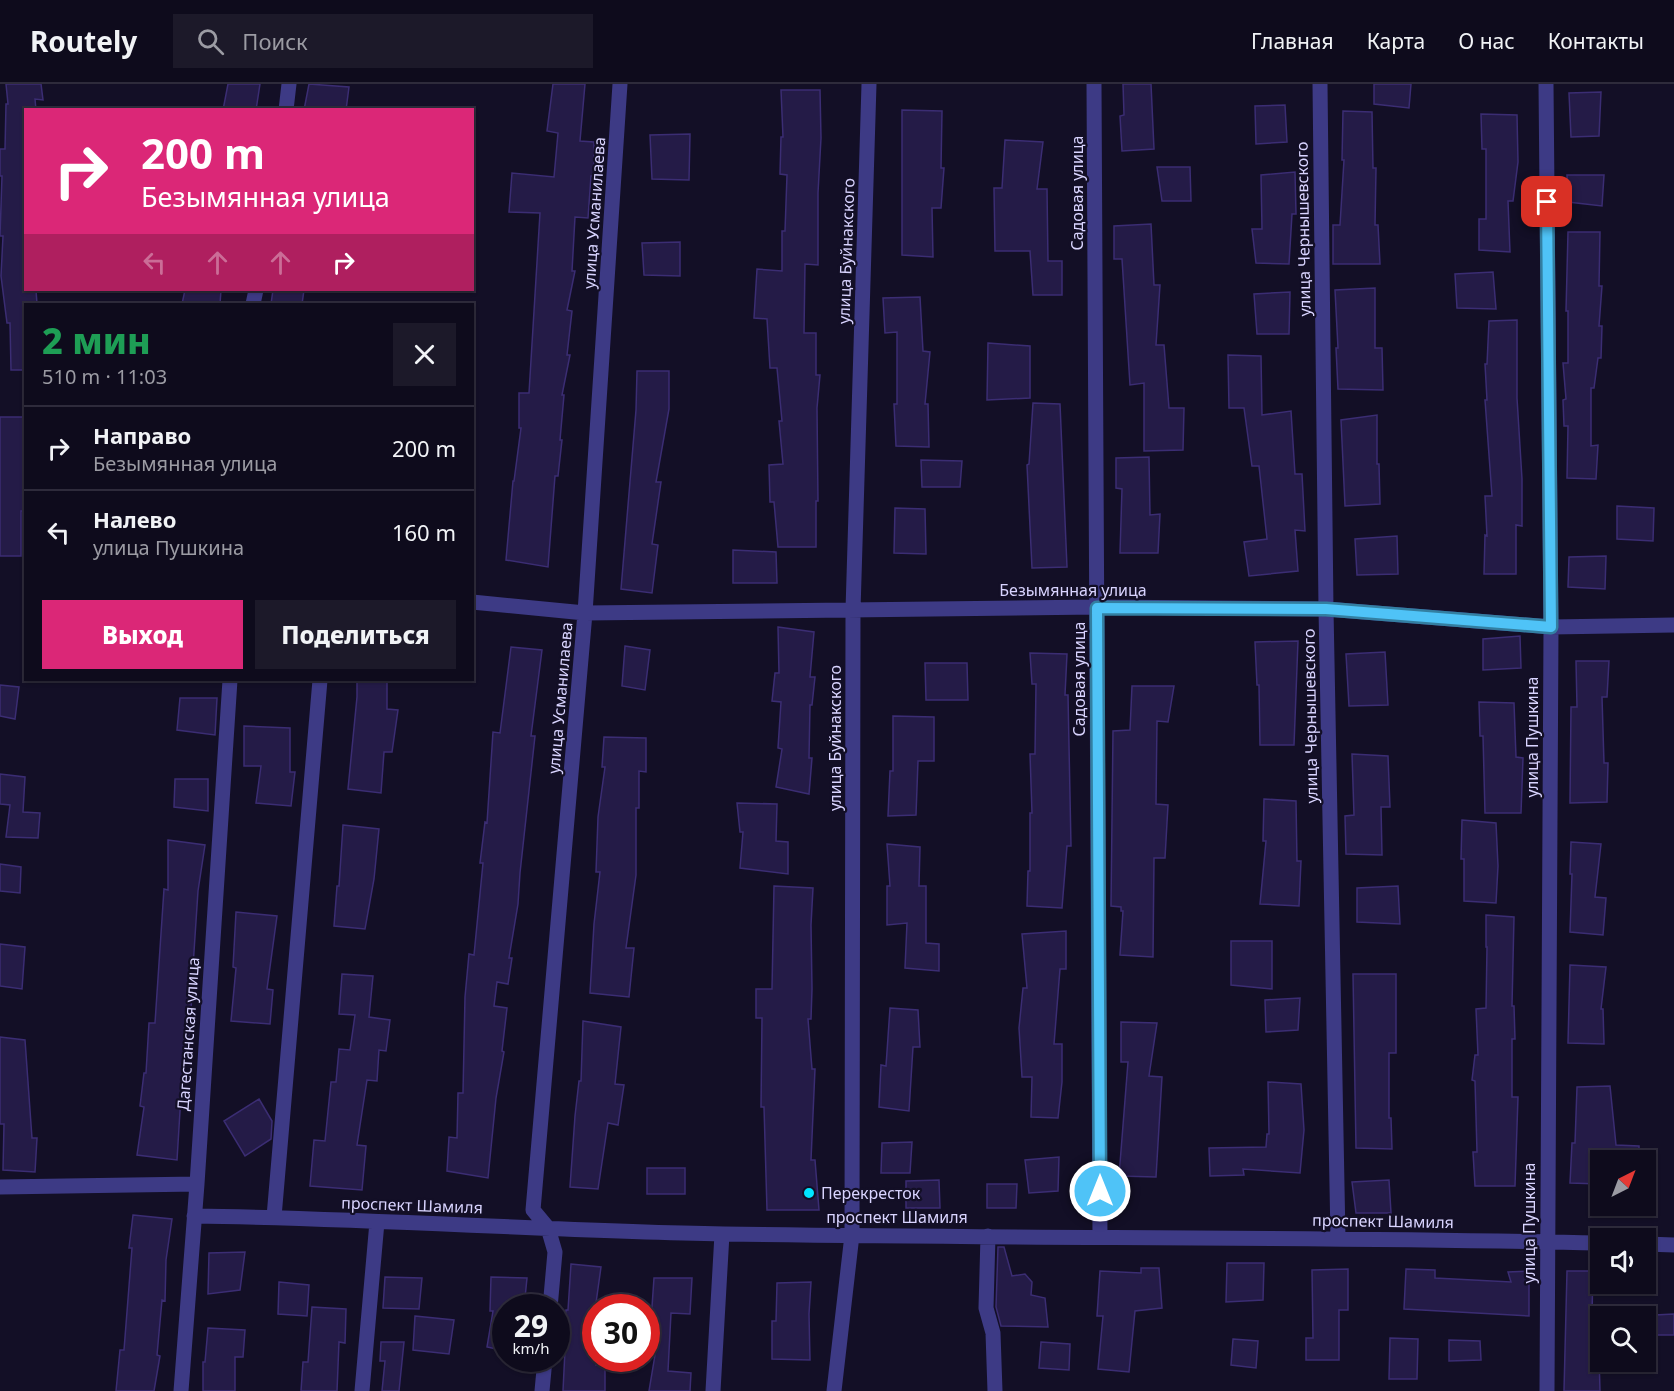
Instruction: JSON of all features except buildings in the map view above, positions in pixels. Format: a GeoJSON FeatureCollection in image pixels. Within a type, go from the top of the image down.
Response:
{"type":"FeatureCollection","features":[{"type":"Feature","properties":{"kind":"street"},"geometry":{"type":"LineString","coordinates":[[286,108],[289,84]]}},
{"type":"Feature","properties":{"kind":"street","name":"улица Усманилаева"},"geometry":{"type":"LineString","coordinates":[[551,1294],[555,1252],[548,1228],[533,1210],[585,613],[620,84]]}},
{"type":"Feature","properties":{"kind":"street","name":"улица Буйнакского"},"geometry":{"type":"LineString","coordinates":[[834,1391],[852,1235],[853,610],[869,84]]}},
{"type":"Feature","properties":{"kind":"street","name":"Садовая улица"},"geometry":{"type":"LineString","coordinates":[[1094,84],[1100,1237]]}},
{"type":"Feature","properties":{"kind":"street","name":"улица Чернышевского"},"geometry":{"type":"LineString","coordinates":[[1320,84],[1326,609],[1338,1238]]}},
{"type":"Feature","properties":{"kind":"street","name":"улица Пушкина"},"geometry":{"type":"LineString","coordinates":[[1546,84],[1551,627],[1547,1391]]}},
{"type":"Feature","properties":{"kind":"street","name":"Безымянная улица"},"geometry":{"type":"LineString","coordinates":[[474,602],[585,613],[1097,608],[1326,609],[1551,627],[1674,625]]}},
{"type":"Feature","properties":{"kind":"street","name":"Дагестанская улица"},"geometry":{"type":"LineString","coordinates":[[181,1391],[230,681]]}},
{"type":"Feature","properties":{"kind":"street"},"geometry":{"type":"LineString","coordinates":[[274,1216],[320,681]]}},
{"type":"Feature","properties":{"kind":"street"},"geometry":{"type":"LineString","coordinates":[[0,1187],[197,1184]]}},
{"type":"Feature","properties":{"kind":"street","name":"проспект Шамиля"},"geometry":{"type":"LineString","coordinates":[[194,1216],[274,1216],[377,1222],[722,1234],[1338,1238],[1590,1243]]}},
{"type":"Feature","properties":{"kind":"street"},"geometry":{"type":"LineString","coordinates":[[362,1391],[377,1222]]}},
{"type":"Feature","properties":{"kind":"street"},"geometry":{"type":"LineString","coordinates":[[713,1391],[722,1234]]}},
{"type":"Feature","properties":{"kind":"street"},"geometry":{"type":"LineString","coordinates":[[988,1236],[986,1308],[993,1333],[995,1391]]}},
{"type":"Feature","properties":{"kind":"street"},"geometry":{"type":"LineString","coordinates":[[1656,1244],[1674,1245]]}},
{"type":"Feature","properties":{"kind":"street"},"geometry":{"type":"LineString","coordinates":[[542,1391],[544,1372]]}},
{"type":"Feature","properties":{"kind":"place","name":"Перекресток"},"geometry":{"type":"Point","coordinates":[809,1193]}},
{"type":"Feature","properties":{"kind":"route"},"geometry":{"type":"LineString","coordinates":[[1100,1191],[1097,608],[1326,609],[1551,627],[1547,202]]}}]}
